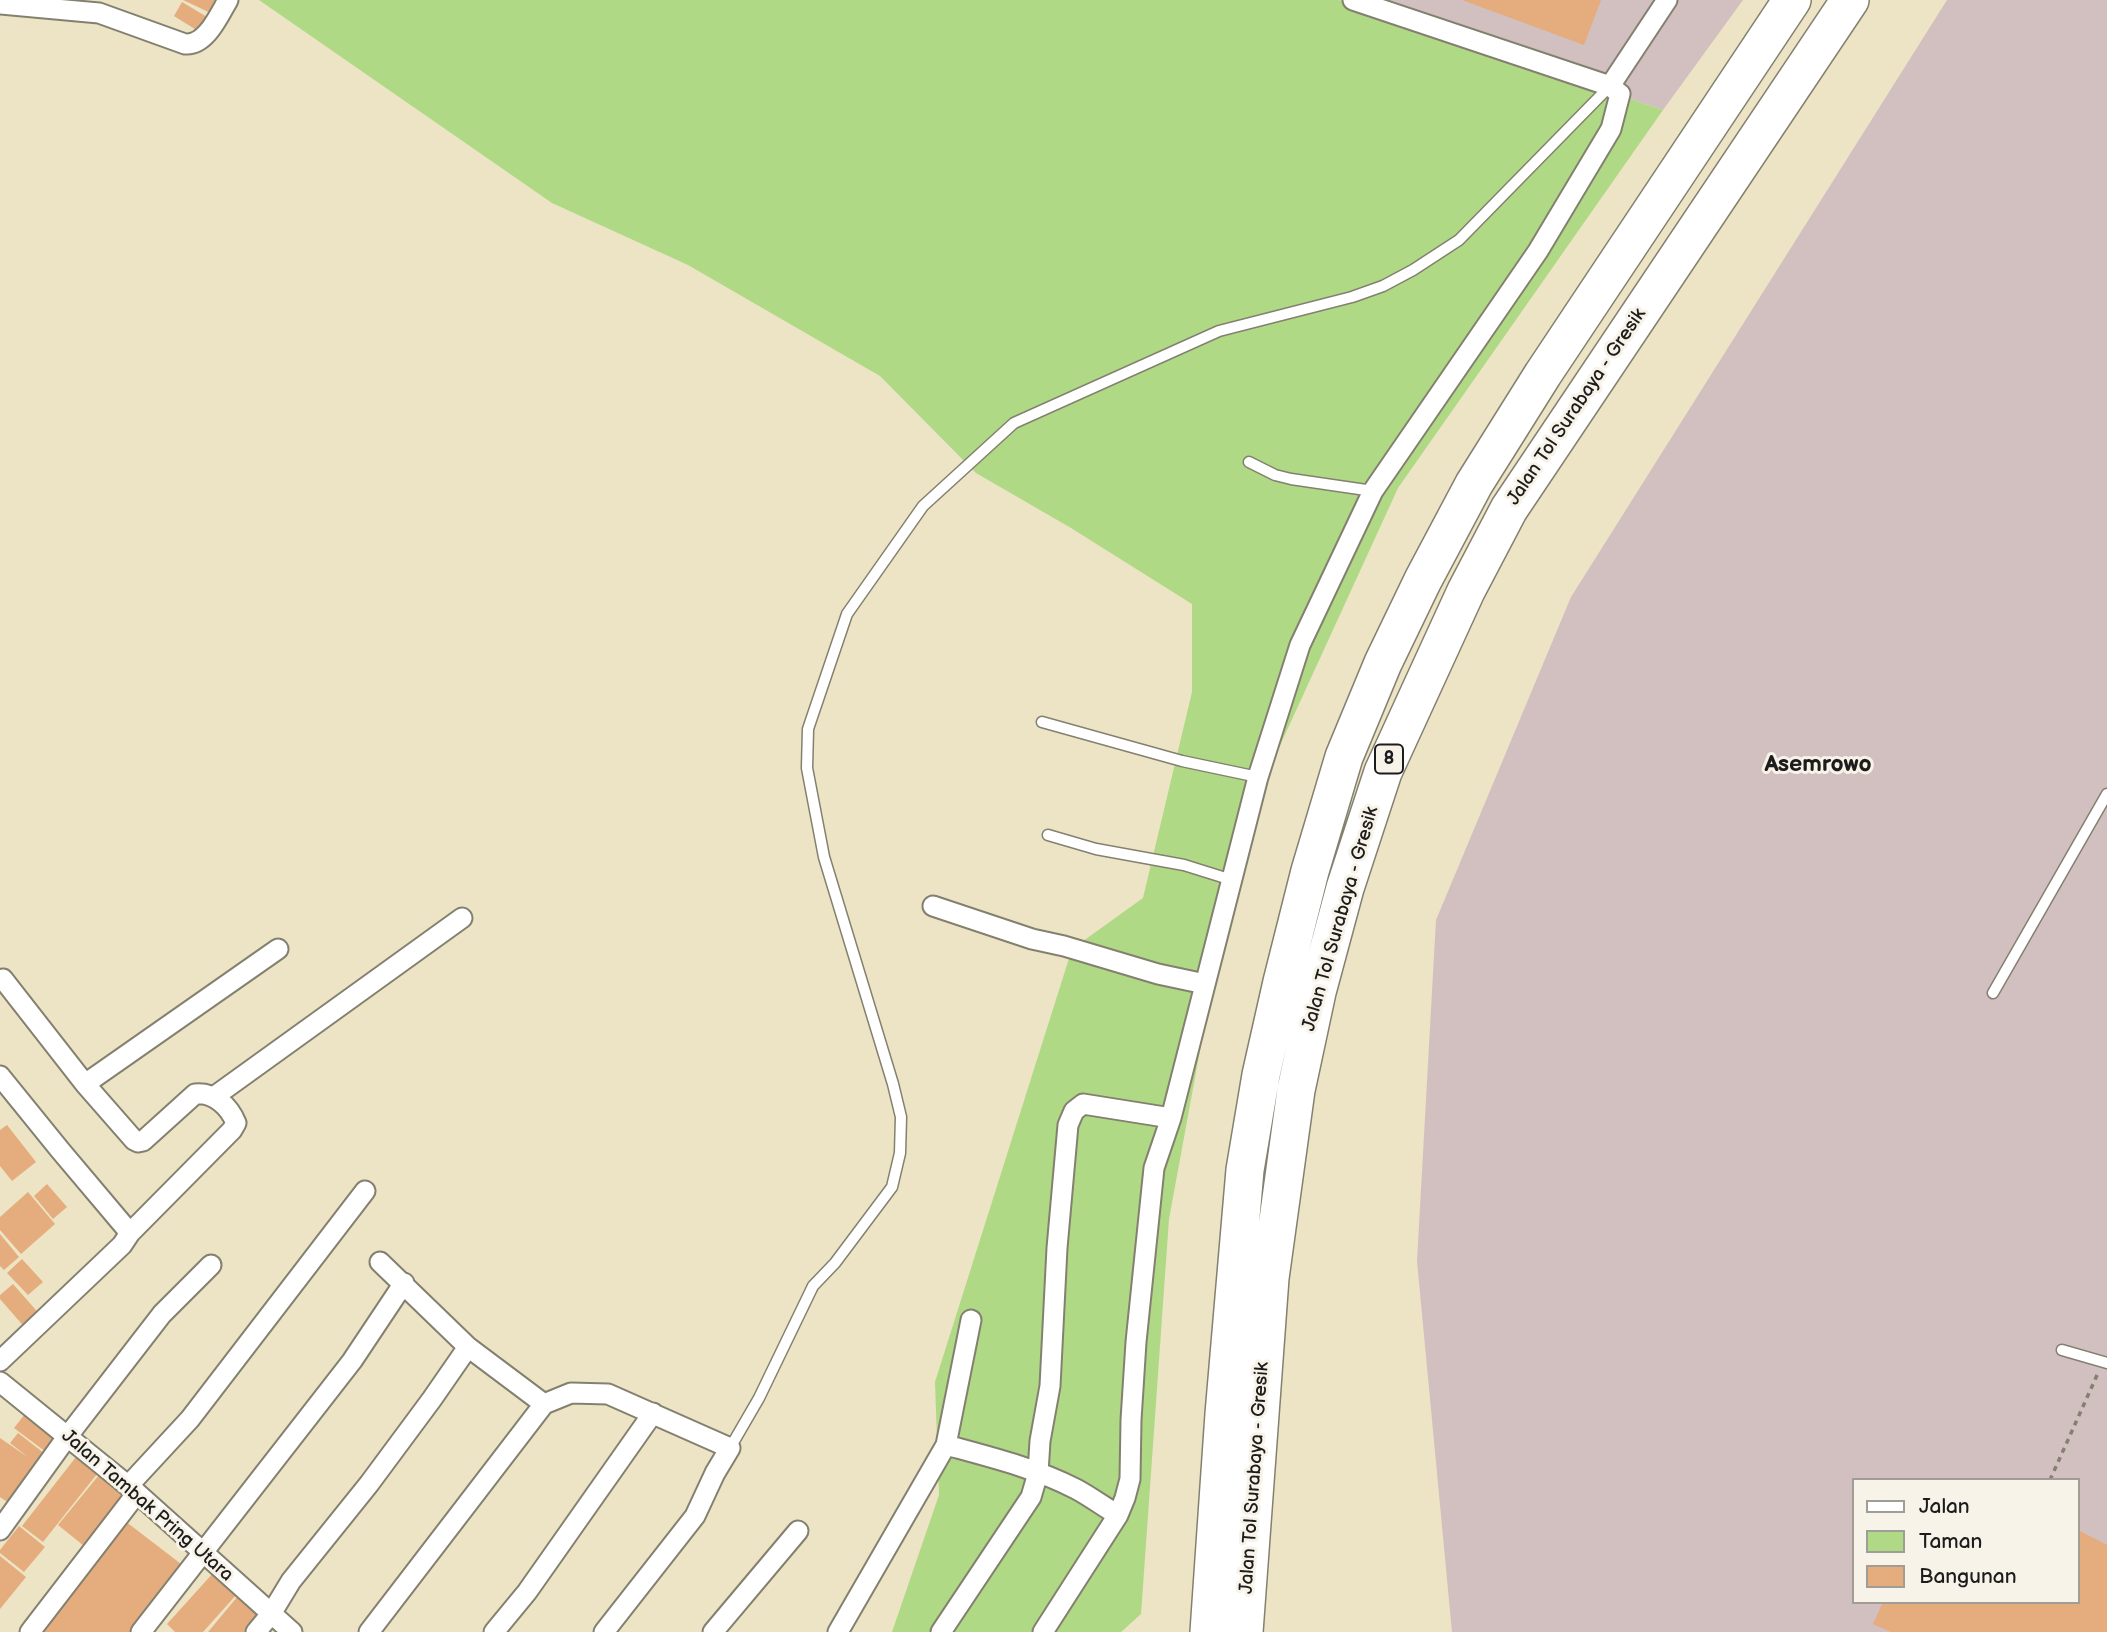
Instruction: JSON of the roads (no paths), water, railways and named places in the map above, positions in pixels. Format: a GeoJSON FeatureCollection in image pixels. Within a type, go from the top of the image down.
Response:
{"type":"FeatureCollection","features":[{"type":"Feature","properties":{"kind":"highway","name":"Jalan Tol Surabaya - Gresik"},"geometry":{"type":"LineString","coordinates":[[1209,1632],[1224,1414],[1247,1157],[1261,1075],[1282,982],[1310,872],[1344,757],[1383,663],[1474,484],[1543,374],[1792,0]]}},
{"type":"Feature","properties":{"kind":"highway","name":"Jalan Tol Surabaya - Gresik"},"geometry":{"type":"LineString","coordinates":[[1244,1632],[1270,1278],[1296,1090],[1317,992],[1345,888],[1383,772],[1466,591],[1509,509],[1850,0]]}},
{"type":"Feature","properties":{"kind":"street"},"geometry":{"type":"LineString","coordinates":[[0,4],[99,13],[193,45],[201,40],[228,0]]}},
{"type":"Feature","properties":{"kind":"street"},"geometry":{"type":"LineString","coordinates":[[1043,1632],[1118,1515],[1125,1499],[1130,1479],[1136,1342],[1154,1168],[1171,1118],[1258,777],[1300,645],[1373,491],[1538,251],[1611,130],[1620,94],[1610,86],[1353,0]]}},
{"type":"Feature","properties":{"kind":"street"},"geometry":{"type":"LineString","coordinates":[[1610,86],[1667,0]]}},
{"type":"Feature","properties":{"kind":"street"},"geometry":{"type":"LineString","coordinates":[[933,906],[1032,939],[1158,974],[1205,984]]}},
{"type":"Feature","properties":{"kind":"street"},"geometry":{"type":"LineString","coordinates":[[215,1096],[461,918]]}},
{"type":"Feature","properties":{"kind":"street"},"geometry":{"type":"LineString","coordinates":[[85,1084],[278,949]]}},
{"type":"Feature","properties":{"kind":"street"},"geometry":{"type":"LineString","coordinates":[[0,1361],[122,1245],[130,1233],[236,1123],[215,1096],[195,1094],[144,1141],[134,1140],[85,1084],[3,979]]}},
{"type":"Feature","properties":{"kind":"street"},"geometry":{"type":"LineString","coordinates":[[0,1076],[130,1233]]}},
{"type":"Feature","properties":{"kind":"street"},"geometry":{"type":"LineString","coordinates":[[941,1632],[1031,1497],[1038,1473],[1040,1441],[1050,1386],[1057,1248],[1068,1125],[1074,1111],[1083,1104],[1171,1118]]}},
{"type":"Feature","properties":{"kind":"street"},"geometry":{"type":"LineString","coordinates":[[30,1632],[132,1490],[190,1419],[365,1191]]}},
{"type":"Feature","properties":{"kind":"street"},"geometry":{"type":"LineString","coordinates":[[380,1262],[468,1347],[544,1404]]}},
{"type":"Feature","properties":{"kind":"street"},"geometry":{"type":"LineString","coordinates":[[0,1530],[67,1437],[162,1314],[211,1265]]}},
{"type":"Feature","properties":{"kind":"street"},"geometry":{"type":"LineString","coordinates":[[141,1632],[352,1361],[404,1283]]}},
{"type":"Feature","properties":{"kind":"street"},"geometry":{"type":"LineString","coordinates":[[838,1632],[946,1445],[971,1320]]}},
{"type":"Feature","properties":{"kind":"street"},"geometry":{"type":"LineString","coordinates":[[256,1632],[271,1614],[291,1581],[369,1484],[468,1347]]}},
{"type":"Feature","properties":{"kind":"street","name":"Jalan Tambak Pring Utara"},"geometry":{"type":"LineString","coordinates":[[0,1382],[132,1490],[292,1632]]}},
{"type":"Feature","properties":{"kind":"street"},"geometry":{"type":"LineString","coordinates":[[369,1632],[544,1404],[571,1393],[608,1394],[730,1448],[695,1516],[604,1632]]}},
{"type":"Feature","properties":{"kind":"street"},"geometry":{"type":"LineString","coordinates":[[494,1632],[527,1592],[653,1413]]}},
{"type":"Feature","properties":{"kind":"street"},"geometry":{"type":"LineString","coordinates":[[946,1445],[1038,1473],[1077,1490],[1118,1515]]}},
{"type":"Feature","properties":{"kind":"street"},"geometry":{"type":"LineString","coordinates":[[713,1632],[798,1531]]}},
{"type":"Feature","properties":{"kind":"lane"},"geometry":{"type":"LineString","coordinates":[[730,1448],[760,1398],[813,1286],[835,1263],[892,1187],[900,1153],[901,1117],[824,856],[807,768],[808,729],[847,614],[923,506],[1014,423],[1219,331],[1352,297],[1383,286],[1413,270],[1459,240],[1610,86]]}},
{"type":"Feature","properties":{"kind":"lane"},"geometry":{"type":"LineString","coordinates":[[1249,462],[1275,475],[1291,479],[1373,491]]}},
{"type":"Feature","properties":{"kind":"lane"},"geometry":{"type":"LineString","coordinates":[[1042,722],[1182,761],[1258,777]]}},
{"type":"Feature","properties":{"kind":"lane"},"geometry":{"type":"LineString","coordinates":[[1993,993],[2107,794]]}},
{"type":"Feature","properties":{"kind":"lane"},"geometry":{"type":"LineString","coordinates":[[1048,835],[1096,849],[1184,866],[1232,880]]}},
{"type":"Feature","properties":{"kind":"lane"},"geometry":{"type":"LineString","coordinates":[[2062,1350],[2105,1363]]}},
{"type":"Feature","properties":{"kind":"district","name":"Asemrowo"},"geometry":{"type":"Point","coordinates":[1818,765]}}]}
